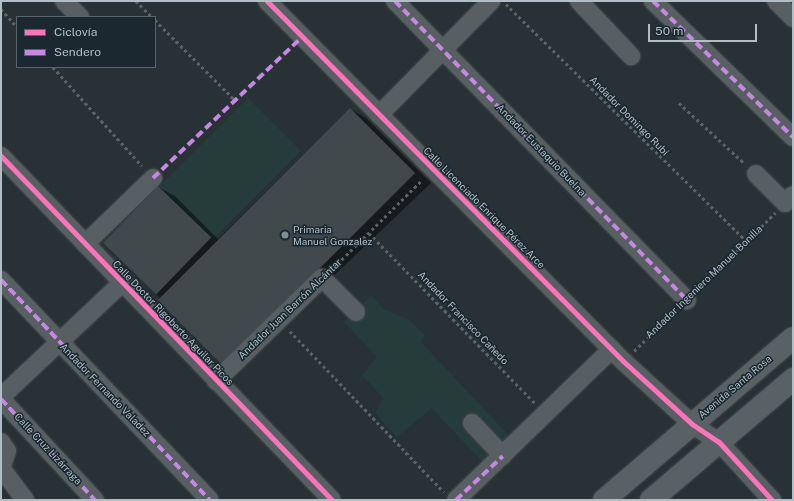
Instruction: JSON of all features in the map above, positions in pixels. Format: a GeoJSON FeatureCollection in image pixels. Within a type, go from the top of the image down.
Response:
{"type":"FeatureCollection","features":[{"type":"Feature","properties":{"kind":"main road","name":"Avenida Santa Rosa"},"geometry":{"type":"LineString","coordinates":[[604,500],[793,338]]}},
{"type":"Feature","properties":{"kind":"main road"},"geometry":{"type":"LineString","coordinates":[[651,500],[793,379]]}},
{"type":"Feature","properties":{"kind":"street"},"geometry":{"type":"LineString","coordinates":[[64,1],[79,16]]}},
{"type":"Feature","properties":{"kind":"street","name":"Calle Licenciado Enrique Pérez Arce"},"geometry":{"type":"LineString","coordinates":[[267,1],[617,355],[692,424],[719,442],[772,500]]}},
{"type":"Feature","properties":{"kind":"street","name":"Andador Eustaquio Buelna"},"geometry":{"type":"LineString","coordinates":[[395,1],[687,300]]}},
{"type":"Feature","properties":{"kind":"street"},"geometry":{"type":"LineString","coordinates":[[379,115],[491,1]]}},
{"type":"Feature","properties":{"kind":"street"},"geometry":{"type":"LineString","coordinates":[[579,1],[631,56]]}},
{"type":"Feature","properties":{"kind":"street"},"geometry":{"type":"LineString","coordinates":[[653,1],[793,137]]}},
{"type":"Feature","properties":{"kind":"street"},"geometry":{"type":"LineString","coordinates":[[776,1],[793,18]]}},
{"type":"Feature","properties":{"kind":"street","name":"Calle Doctor Rigoberto Aguilar Picos"},"geometry":{"type":"LineString","coordinates":[[1,156],[332,500]]}},
{"type":"Feature","properties":{"kind":"street"},"geometry":{"type":"LineString","coordinates":[[756,174],[789,199]]}},
{"type":"Feature","properties":{"kind":"street"},"geometry":{"type":"LineString","coordinates":[[85,244],[153,178]]}},
{"type":"Feature","properties":{"kind":"street"},"geometry":{"type":"LineString","coordinates":[[322,278],[356,312]]}},
{"type":"Feature","properties":{"kind":"street","name":"Andador Juan Barrón Alcántar"},"geometry":{"type":"LineString","coordinates":[[216,381],[322,278]]}},
{"type":"Feature","properties":{"kind":"street","name":"Andador Fernando Valadez"},"geometry":{"type":"LineString","coordinates":[[1,280],[210,500]]}},
{"type":"Feature","properties":{"kind":"street"},"geometry":{"type":"LineString","coordinates":[[1,398],[122,283]]}},
{"type":"Feature","properties":{"kind":"street"},"geometry":{"type":"LineString","coordinates":[[451,497],[503,456],[546,414],[617,355]]}},
{"type":"Feature","properties":{"kind":"street","name":"Calle Cruz Lizárraga"},"geometry":{"type":"LineString","coordinates":[[1,398],[95,500]]}},
{"type":"Feature","properties":{"kind":"street"},"geometry":{"type":"LineString","coordinates":[[472,423],[503,456]]}},
{"type":"Feature","properties":{"kind":"street"},"geometry":{"type":"LineString","coordinates":[[1,442],[6,451],[1,468],[25,500]]}},
{"type":"Feature","properties":{"kind":"path"},"geometry":{"type":"LineString","coordinates":[[136,1],[151,16]]}},
{"type":"Feature","properties":{"kind":"path"},"geometry":{"type":"LineString","coordinates":[[1,9],[16,26]]}},
{"type":"Feature","properties":{"kind":"path"},"geometry":{"type":"LineString","coordinates":[[156,21],[235,100]]}},
{"type":"Feature","properties":{"kind":"path"},"geometry":{"type":"LineString","coordinates":[[54,68],[153,178]]}},
{"type":"Feature","properties":{"kind":"path"},"geometry":{"type":"LineString","coordinates":[[679,103],[756,174]]}},
{"type":"Feature","properties":{"kind":"path"},"geometry":{"type":"LineString","coordinates":[[279,320],[451,497]]}},
{"type":"Feature","properties":{"kind":"green space"},"geometry":{"type":"Polygon","coordinates":[[[248,98],[301,151],[212,240],[159,187],[248,98]]]}},
{"type":"Feature","properties":{"kind":"green space"},"geometry":{"type":"Polygon","coordinates":[[[371,295],[384,309],[409,320],[425,336],[421,342],[514,441],[487,467],[432,408],[397,437],[375,413],[383,398],[362,375],[377,357],[344,322],[371,295]]]}},
{"type":"Feature","properties":{"kind":"building","name":"Primaria Manuel Gonzalez"},"geometry":{"type":"Polygon","coordinates":[[[350,108],[415,173],[223,365],[158,300],[350,108]]]}},
{"type":"Feature","properties":{"kind":"building"},"geometry":{"type":"Polygon","coordinates":[[[158,186],[211,237],[156,294],[103,243],[158,186]]]}},
{"type":"Feature","properties":{"kind":"marked path"},"geometry":{"type":"LineString","coordinates":[[395,1],[687,300]]}},
{"type":"Feature","properties":{"kind":"marked path"},"geometry":{"type":"LineString","coordinates":[[653,1],[793,137]]}},
{"type":"Feature","properties":{"kind":"marked path"},"geometry":{"type":"LineString","coordinates":[[153,178],[302,37]]}},
{"type":"Feature","properties":{"kind":"marked path"},"geometry":{"type":"LineString","coordinates":[[1,280],[210,500]]}},
{"type":"Feature","properties":{"kind":"marked path"},"geometry":{"type":"LineString","coordinates":[[1,399],[95,500]]}},
{"type":"Feature","properties":{"kind":"marked path"},"geometry":{"type":"LineString","coordinates":[[456,500],[503,456]]}},
{"type":"Feature","properties":{"kind":"cycle path"},"geometry":{"type":"LineString","coordinates":[[267,1],[623,361],[692,424],[719,442],[772,500]]}},
{"type":"Feature","properties":{"kind":"cycle path"},"geometry":{"type":"LineString","coordinates":[[1,156],[332,500]]}},
{"type":"Feature","properties":{"kind":"place","name":"Primaria Manuel Gonzalez"},"geometry":{"type":"Point","coordinates":[285,235]}}]}
